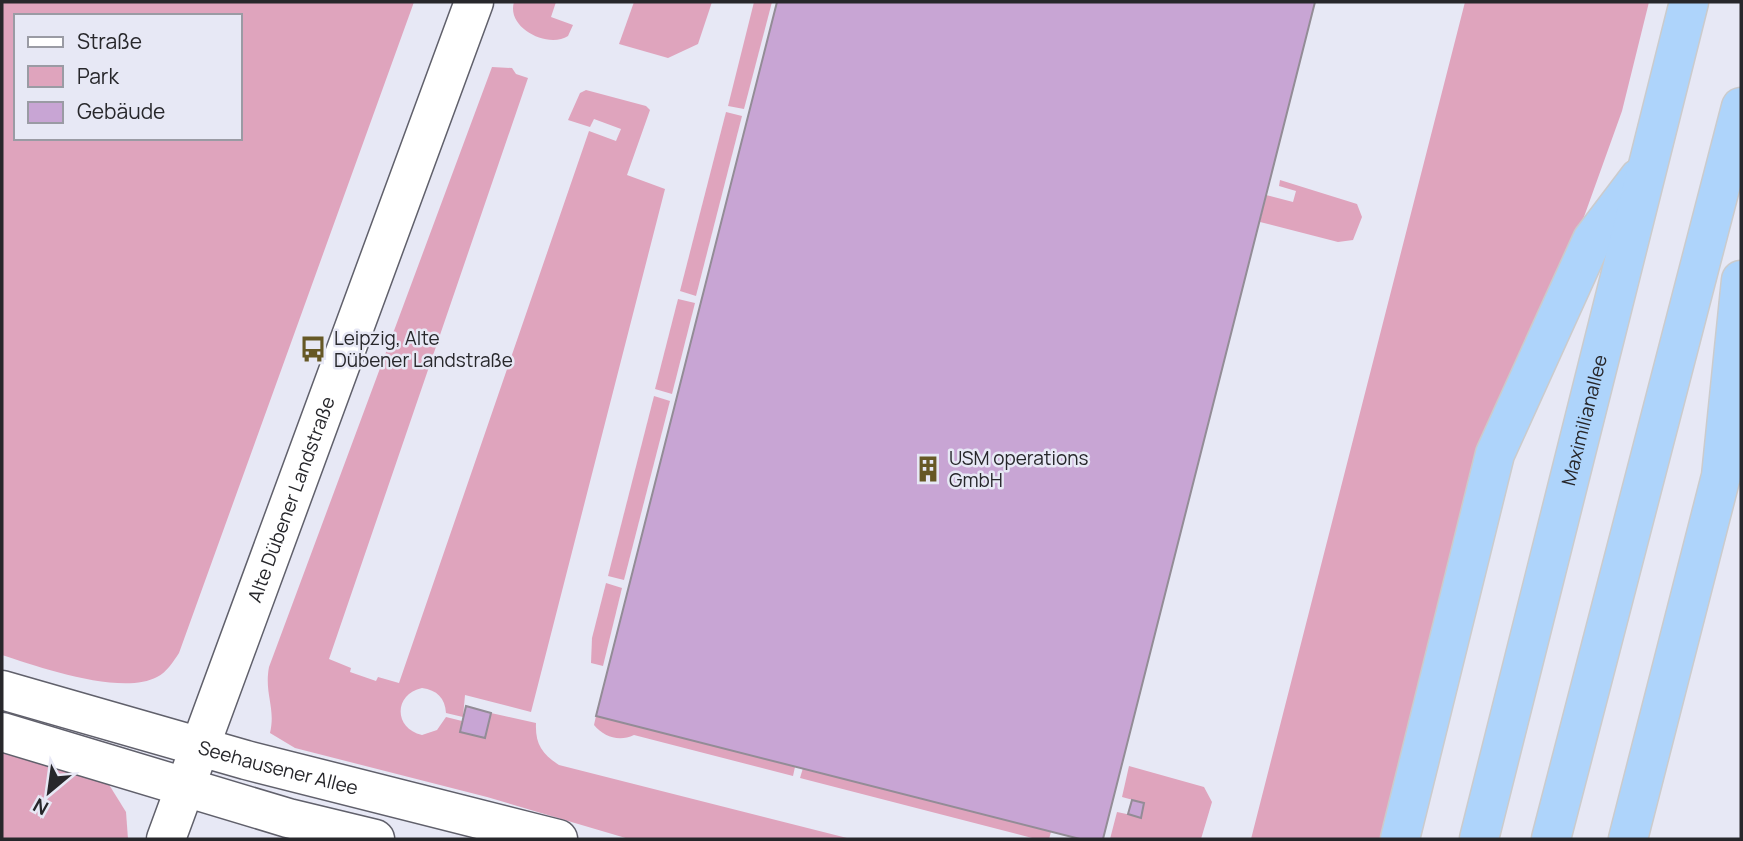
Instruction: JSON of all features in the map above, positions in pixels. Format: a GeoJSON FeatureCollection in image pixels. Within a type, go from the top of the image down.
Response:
{"type":"FeatureCollection","features":[{"type":"Feature","properties":{"kind":"highway","name":"Maximilianallee"},"geometry":{"type":"LineString","coordinates":[[1479,839],[1689,2]]}},
{"type":"Feature","properties":{"kind":"highway"},"geometry":{"type":"LineString","coordinates":[[1551,839],[1741,107]]}},
{"type":"Feature","properties":{"kind":"highway"},"geometry":{"type":"LineString","coordinates":[[1400,839],[1494,454],[1592,240],[1649,166]]}},
{"type":"Feature","properties":{"kind":"highway"},"geometry":{"type":"LineString","coordinates":[[1628,839],[1721,476],[1741,279]]}},
{"type":"Feature","properties":{"kind":"main road","name":"Alte Dübener Landstraße"},"geometry":{"type":"LineString","coordinates":[[166,839],[474,2]]}},
{"type":"Feature","properties":{"kind":"main road","name":"Seehausener Allee"},"geometry":{"type":"LineString","coordinates":[[2,690],[200,746],[558,839]]}},
{"type":"Feature","properties":{"kind":"main road"},"geometry":{"type":"LineString","coordinates":[[2,732],[186,787],[375,839]]}},
{"type":"Feature","properties":{"kind":"green space"},"geometry":{"type":"Polygon","coordinates":[[[2,2],[414,2],[179,653],[167,670],[142,682],[102,682],[2,655],[2,2]]]}},
{"type":"Feature","properties":{"kind":"green space"},"geometry":{"type":"Polygon","coordinates":[[[514,2],[556,2],[551,17],[573,25],[568,36],[550,40],[530,34],[516,20],[514,2]]]}},
{"type":"Feature","properties":{"kind":"green space"},"geometry":{"type":"Polygon","coordinates":[[[634,2],[712,2],[698,44],[668,58],[619,44],[634,2]]]}},
{"type":"Feature","properties":{"kind":"green space"},"geometry":{"type":"Polygon","coordinates":[[[754,2],[772,2],[744,109],[728,106],[754,2]]]}},
{"type":"Feature","properties":{"kind":"green space"},"geometry":{"type":"Polygon","coordinates":[[[1465,2],[1649,2],[1622,111],[1585,214],[1472,498],[1382,839],[1251,839],[1465,2]]]}},
{"type":"Feature","properties":{"kind":"green space"},"geometry":{"type":"Polygon","coordinates":[[[492,67],[512,68],[516,74],[528,78],[329,659],[351,668],[350,672],[376,681],[378,677],[399,683],[589,131],[616,141],[621,129],[594,119],[590,127],[568,120],[580,93],[586,90],[646,106],[650,110],[627,175],[665,189],[531,712],[465,695],[463,717],[446,713],[439,696],[422,688],[406,697],[402,704],[402,719],[406,726],[422,735],[437,730],[446,717],[462,721],[460,732],[485,738],[491,713],[536,723],[541,748],[559,765],[851,839],[629,839],[487,797],[295,748],[270,733],[272,716],[269,667],[492,67]]]}},
{"type":"Feature","properties":{"kind":"green space"},"geometry":{"type":"Polygon","coordinates":[[[726,112],[742,116],[696,296],[680,291],[726,112]]]}},
{"type":"Feature","properties":{"kind":"green space"},"geometry":{"type":"Polygon","coordinates":[[[1280,180],[1357,204],[1362,217],[1353,240],[1338,242],[1260,222],[1266,195],[1293,202],[1296,191],[1279,186],[1280,180]]]}},
{"type":"Feature","properties":{"kind":"green space"},"geometry":{"type":"Polygon","coordinates":[[[678,299],[695,303],[672,394],[655,389],[678,299]]]}},
{"type":"Feature","properties":{"kind":"green space"},"geometry":{"type":"Polygon","coordinates":[[[654,396],[670,401],[624,580],[608,576],[654,396]]]}},
{"type":"Feature","properties":{"kind":"green space"},"geometry":{"type":"Polygon","coordinates":[[[606,583],[622,588],[603,666],[591,663],[592,638],[606,583]]]}},
{"type":"Feature","properties":{"kind":"green space"},"geometry":{"type":"Polygon","coordinates":[[[596,716],[795,767],[793,776],[634,735],[612,737],[602,733],[594,725],[596,716]]]}},
{"type":"Feature","properties":{"kind":"green space"},"geometry":{"type":"Polygon","coordinates":[[[2,749],[108,783],[126,812],[128,839],[2,839],[2,749]]]}},
{"type":"Feature","properties":{"kind":"green space"},"geometry":{"type":"Polygon","coordinates":[[[1129,766],[1204,787],[1212,802],[1201,839],[1110,839],[1117,812],[1141,817],[1144,803],[1122,797],[1129,766]]]}},
{"type":"Feature","properties":{"kind":"green space"},"geometry":{"type":"Polygon","coordinates":[[[803,768],[1051,832],[1049,839],[1036,839],[800,778],[803,768]]]}},
{"type":"Feature","properties":{"kind":"building","name":"USM operations GmbH"},"geometry":{"type":"Polygon","coordinates":[[[777,2],[1315,2],[1103,839],[1080,839],[596,716],[777,2]]]}},
{"type":"Feature","properties":{"kind":"building"},"geometry":{"type":"Polygon","coordinates":[[[466,706],[491,713],[485,738],[460,732],[466,706]]]}},
{"type":"Feature","properties":{"kind":"building"},"geometry":{"type":"Polygon","coordinates":[[[1132,800],[1144,803],[1141,818],[1128,814],[1132,800]]]}},
{"type":"Feature","properties":{"kind":"place","name":"Leipzig, Alte Dübener Landstraße"},"geometry":{"type":"Point","coordinates":[313,349]}},
{"type":"Feature","properties":{"kind":"place","name":"USM operations GmbH"},"geometry":{"type":"Point","coordinates":[928,469]}}]}
